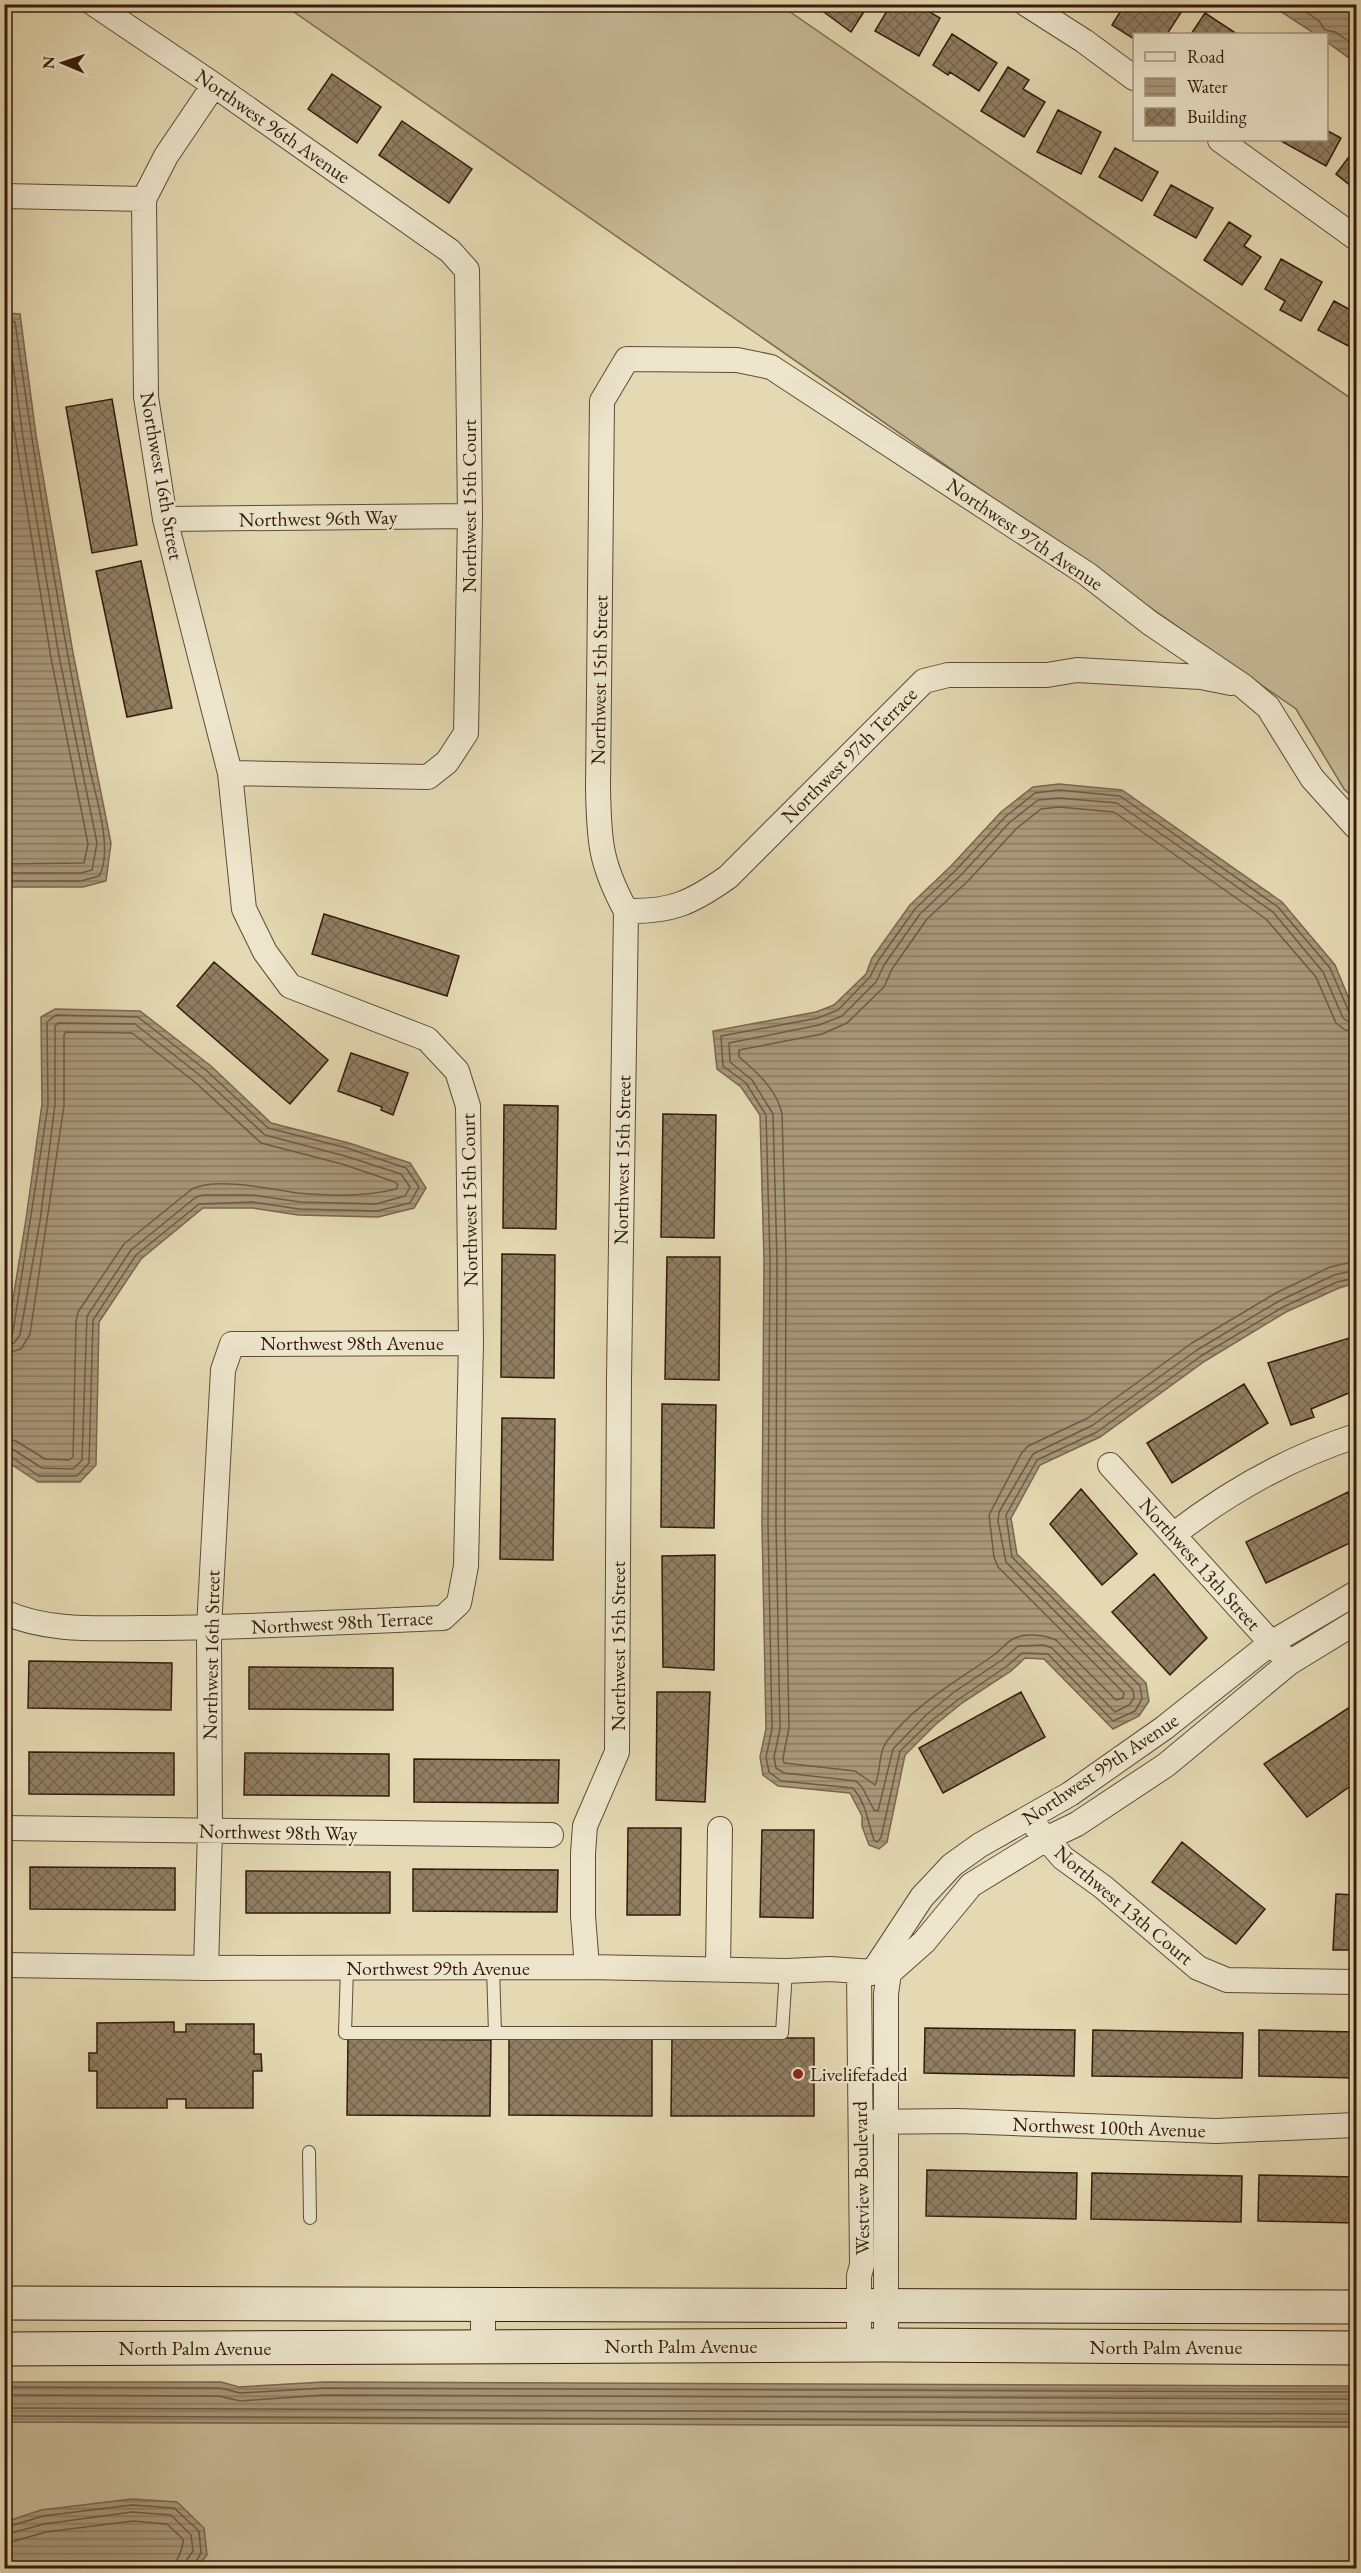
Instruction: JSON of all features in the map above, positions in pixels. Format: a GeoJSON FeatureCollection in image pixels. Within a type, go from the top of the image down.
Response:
{"type":"FeatureCollection","features":[{"type":"Feature","properties":{"kind":"main road","name":"North Palm Avenue"},"geometry":{"type":"LineString","coordinates":[[4,2303],[1356,2307]]}},
{"type":"Feature","properties":{"kind":"main road","name":"North Palm Avenue"},"geometry":{"type":"LineString","coordinates":[[4,2349],[483,2346],[1356,2348]]}},
{"type":"Feature","properties":{"kind":"street","name":"Northwest 96th Avenue"},"geometry":{"type":"LineString","coordinates":[[94,4],[214,85],[450,251]]}},
{"type":"Feature","properties":{"kind":"street"},"geometry":{"type":"LineString","coordinates":[[1026,4],[1084,41],[1133,77]]}},
{"type":"Feature","properties":{"kind":"street","name":"Northwest 16th Street"},"geometry":{"type":"LineString","coordinates":[[214,85],[166,156],[144,199],[146,397],[165,519],[230,773]]}},
{"type":"Feature","properties":{"kind":"street"},"geometry":{"type":"LineString","coordinates":[[1221,141],[1356,238]]}},
{"type":"Feature","properties":{"kind":"street"},"geometry":{"type":"LineString","coordinates":[[4,196],[144,199]]}},
{"type":"Feature","properties":{"kind":"street","name":"Northwest 15th Court"},"geometry":{"type":"LineString","coordinates":[[450,251],[467,270],[470,516],[466,733],[447,762],[428,777],[230,773],[244,909],[265,952],[290,986],[427,1039],[457,1071],[468,1106],[471,1343],[466,1566],[459,1603]]}},
{"type":"Feature","properties":{"kind":"street","name":"Northwest 97th Avenue"},"geometry":{"type":"LineString","coordinates":[[627,359],[737,360],[771,367],[1088,574],[1150,622],[1243,686],[1268,707],[1312,778],[1356,827]]}},
{"type":"Feature","properties":{"kind":"street","name":"Northwest 15th Street"},"geometry":{"type":"LineString","coordinates":[[587,1967],[583,1916],[585,1826],[617,1752],[619,1390],[626,911],[610,881],[600,844],[598,788],[602,400],[627,359]]}},
{"type":"Feature","properties":{"kind":"street","name":"Northwest 96th Way"},"geometry":{"type":"LineString","coordinates":[[165,519],[470,516]]}},
{"type":"Feature","properties":{"kind":"street","name":"Northwest 97th Terrace"},"geometry":{"type":"LineString","coordinates":[[626,911],[658,911],[700,897],[728,877],[924,681],[948,675],[1047,675],[1077,670],[1201,677],[1243,686]]}},
{"type":"Feature","properties":{"kind":"street","name":"Northwest 98th Avenue"},"geometry":{"type":"LineString","coordinates":[[232,1344],[471,1343]]}},
{"type":"Feature","properties":{"kind":"street","name":"Northwest 16th Street"},"geometry":{"type":"LineString","coordinates":[[206,1968],[210,1831],[209,1628],[223,1371],[232,1344]]}},
{"type":"Feature","properties":{"kind":"street"},"geometry":{"type":"LineString","coordinates":[[1173,1535],[1226,1497],[1295,1461],[1356,1436]]}},
{"type":"Feature","properties":{"kind":"street","name":"Northwest 13th Street"},"geometry":{"type":"LineString","coordinates":[[1110,1465],[1290,1663]]}},
{"type":"Feature","properties":{"kind":"street","name":"Northwest 99th Avenue"},"geometry":{"type":"LineString","coordinates":[[873,1973],[922,1897],[952,1866],[980,1845],[1070,1794],[1164,1728],[1272,1643],[1356,1593]]}},
{"type":"Feature","properties":{"kind":"street","name":"Northwest 98th Terrace"},"geometry":{"type":"LineString","coordinates":[[4,1612],[21,1620],[76,1628],[209,1628],[443,1618],[459,1603]]}},
{"type":"Feature","properties":{"kind":"street","name":"Northwest 99th Avenue"},"geometry":{"type":"LineString","coordinates":[[4,1965],[206,1968],[587,1967],[786,1971],[830,1969],[873,1973],[924,1941],[971,1885],[1046,1839],[1077,1824],[1166,1765],[1290,1663],[1356,1622]]}},
{"type":"Feature","properties":{"kind":"street","name":"Northwest 13th Court"},"geometry":{"type":"LineString","coordinates":[[1030,1818],[1063,1858],[1102,1887],[1198,1968],[1227,1980],[1356,1982]]}},
{"type":"Feature","properties":{"kind":"street","name":"Northwest 98th Way"},"geometry":{"type":"LineString","coordinates":[[4,1828],[551,1835]]}},
{"type":"Feature","properties":{"kind":"street"},"geometry":{"type":"LineString","coordinates":[[718,1969],[720,1829]]}},
{"type":"Feature","properties":{"kind":"street","name":"Westview Boulevard"},"geometry":{"type":"LineString","coordinates":[[872,2305],[859,2276],[862,2265],[861,2122],[873,1973]]}},
{"type":"Feature","properties":{"kind":"street","name":"Westview Boulevard"},"geometry":{"type":"LineString","coordinates":[[873,1973],[886,1994],[885,2122],[872,2305],[873,2346]]}},
{"type":"Feature","properties":{"kind":"street","name":"Northwest 100th Avenue"},"geometry":{"type":"LineString","coordinates":[[861,2122],[958,2121],[1216,2131],[1356,2125]]}},
{"type":"Feature","properties":{"kind":"street"},"geometry":{"type":"LineString","coordinates":[[483,2304],[483,2346]]}},
{"type":"Feature","properties":{"kind":"lane"},"geometry":{"type":"LineString","coordinates":[[347,1968],[345,2033],[782,2033],[786,1971]]}},
{"type":"Feature","properties":{"kind":"lane"},"geometry":{"type":"LineString","coordinates":[[494,1968],[495,2033]]}},
{"type":"Feature","properties":{"kind":"lane"},"geometry":{"type":"LineString","coordinates":[[309,2152],[310,2218]]}},
{"type":"Feature","properties":{"kind":"shaded area"},"geometry":{"type":"Polygon","coordinates":[[[284,5],[780,5],[1356,402],[1356,800],[1344,789],[1296,709],[284,5]]]}},
{"type":"Feature","properties":{"kind":"shaded area"},"geometry":{"type":"Polygon","coordinates":[[[4,2422],[1356,2427],[1356,2568],[5,2568],[4,2422]]]}},
{"type":"Feature","properties":{"kind":"water"},"geometry":{"type":"Polygon","coordinates":[[[1271,5],[1356,5],[1356,63],[1328,43],[1328,33],[1313,33],[1271,5]]]}},
{"type":"Feature","properties":{"kind":"water"},"geometry":{"type":"Polygon","coordinates":[[[5,313],[20,314],[36,435],[73,653],[111,843],[106,881],[83,887],[5,887],[5,313]]]}},
{"type":"Feature","properties":{"kind":"water"},"geometry":{"type":"Polygon","coordinates":[[[1059,784],[1122,790],[1282,902],[1335,965],[1356,1016],[1356,1283],[1339,1288],[1286,1312],[1205,1361],[1100,1437],[1040,1465],[1011,1518],[1017,1554],[1146,1683],[1149,1701],[1139,1716],[1113,1729],[1044,1659],[1025,1658],[1011,1671],[962,1703],[935,1725],[905,1755],[887,1842],[879,1849],[869,1845],[862,1826],[862,1816],[850,1793],[778,1786],[763,1775],[760,1757],[766,1729],[762,1523],[764,1260],[760,1115],[741,1087],[717,1069],[713,1031],[816,1012],[834,1005],[866,974],[872,958],[910,905],[951,866],[1001,812],[1033,787],[1059,784]]]}},
{"type":"Feature","properties":{"kind":"water"},"geometry":{"type":"Polygon","coordinates":[[[55,1009],[140,1011],[211,1066],[271,1123],[349,1143],[410,1163],[426,1188],[414,1208],[378,1217],[298,1215],[253,1208],[203,1208],[141,1259],[99,1322],[96,1465],[80,1482],[38,1482],[5,1460],[5,1348],[42,1104],[41,1017],[55,1009]]]}},
{"type":"Feature","properties":{"kind":"water"},"geometry":{"type":"Polygon","coordinates":[[[5,2382],[221,2382],[239,2387],[324,2382],[1356,2386],[1356,2427],[5,2422],[5,2382]]]}},
{"type":"Feature","properties":{"kind":"water"},"geometry":{"type":"Polygon","coordinates":[[[132,2499],[177,2502],[204,2528],[207,2555],[196,2568],[5,2568],[5,2522],[41,2510],[132,2499]]]}},
{"type":"Feature","properties":{"kind":"building"},"geometry":{"type":"Polygon","coordinates":[[[813,4],[869,4],[851,32],[813,4]]]}},
{"type":"Feature","properties":{"kind":"building"},"geometry":{"type":"Polygon","coordinates":[[[891,4],[916,4],[940,18],[919,56],[875,31],[891,4]]]}},
{"type":"Feature","properties":{"kind":"building"},"geometry":{"type":"Polygon","coordinates":[[[1125,4],[1173,4],[1182,11],[1168,33],[1133,33],[1133,38],[1112,25],[1125,4]]]}},
{"type":"Feature","properties":{"kind":"building"},"geometry":{"type":"Polygon","coordinates":[[[1205,13],[1235,33],[1192,33],[1205,13]]]}},
{"type":"Feature","properties":{"kind":"building"},"geometry":{"type":"Polygon","coordinates":[[[952,34],[997,63],[979,91],[950,72],[948,75],[933,65],[952,34]]]}},
{"type":"Feature","properties":{"kind":"building"},"geometry":{"type":"Polygon","coordinates":[[[1008,67],[1029,80],[1023,89],[1045,102],[1024,137],[981,111],[1008,67]]]}},
{"type":"Feature","properties":{"kind":"building"},"geometry":{"type":"Polygon","coordinates":[[[332,74],[381,107],[357,143],[308,109],[332,74]]]}},
{"type":"Feature","properties":{"kind":"building"},"geometry":{"type":"Polygon","coordinates":[[[1058,110],[1101,132],[1081,174],[1037,152],[1058,110]]]}},
{"type":"Feature","properties":{"kind":"building"},"geometry":{"type":"Polygon","coordinates":[[[402,121],[472,169],[449,203],[379,155],[402,121]]]}},
{"type":"Feature","properties":{"kind":"building"},"geometry":{"type":"Polygon","coordinates":[[[1328,131],[1341,138],[1326,166],[1281,141],[1328,141],[1328,131]]]}},
{"type":"Feature","properties":{"kind":"building"},"geometry":{"type":"Polygon","coordinates":[[[1115,148],[1158,172],[1142,201],[1099,177],[1115,148]]]}},
{"type":"Feature","properties":{"kind":"building"},"geometry":{"type":"Polygon","coordinates":[[[1356,150],[1356,190],[1336,174],[1356,150]]]}},
{"type":"Feature","properties":{"kind":"building"},"geometry":{"type":"Polygon","coordinates":[[[1171,185],[1213,208],[1196,238],[1154,215],[1171,185]]]}},
{"type":"Feature","properties":{"kind":"building"},"geometry":{"type":"Polygon","coordinates":[[[1229,222],[1251,236],[1244,246],[1261,257],[1242,285],[1204,260],[1229,222]]]}},
{"type":"Feature","properties":{"kind":"building"},"geometry":{"type":"Polygon","coordinates":[[[1281,259],[1322,282],[1301,321],[1280,310],[1285,301],[1265,289],[1281,259]]]}},
{"type":"Feature","properties":{"kind":"building"},"geometry":{"type":"Polygon","coordinates":[[[1334,301],[1356,313],[1356,350],[1318,330],[1334,301]]]}},
{"type":"Feature","properties":{"kind":"building"},"geometry":{"type":"Polygon","coordinates":[[[112,399],[137,545],[92,553],[66,407],[112,399]]]}},
{"type":"Feature","properties":{"kind":"building"},"geometry":{"type":"Polygon","coordinates":[[[141,561],[172,708],[127,717],[96,571],[141,561]]]}},
{"type":"Feature","properties":{"kind":"building"},"geometry":{"type":"Polygon","coordinates":[[[324,914],[459,956],[447,996],[312,954],[324,914]]]}},
{"type":"Feature","properties":{"kind":"building"},"geometry":{"type":"Polygon","coordinates":[[[214,962],[328,1060],[290,1104],[177,1006],[214,962]]]}},
{"type":"Feature","properties":{"kind":"building"},"geometry":{"type":"Polygon","coordinates":[[[351,1053],[408,1073],[393,1115],[381,1110],[382,1107],[338,1091],[351,1053]]]}},
{"type":"Feature","properties":{"kind":"building"},"geometry":{"type":"Polygon","coordinates":[[[504,1105],[558,1106],[556,1229],[503,1228],[504,1105]]]}},
{"type":"Feature","properties":{"kind":"building"},"geometry":{"type":"Polygon","coordinates":[[[663,1114],[716,1115],[714,1238],[661,1237],[663,1114]]]}},
{"type":"Feature","properties":{"kind":"building"},"geometry":{"type":"Polygon","coordinates":[[[502,1254],[555,1255],[554,1378],[501,1377],[502,1254]]]}},
{"type":"Feature","properties":{"kind":"building"},"geometry":{"type":"Polygon","coordinates":[[[667,1257],[720,1257],[719,1380],[665,1379],[667,1257]]]}},
{"type":"Feature","properties":{"kind":"building"},"geometry":{"type":"Polygon","coordinates":[[[1356,1336],[1356,1390],[1311,1409],[1314,1417],[1291,1425],[1268,1363],[1356,1336]]]}},
{"type":"Feature","properties":{"kind":"building"},"geometry":{"type":"Polygon","coordinates":[[[1244,1384],[1268,1423],[1172,1483],[1147,1443],[1244,1384]]]}},
{"type":"Feature","properties":{"kind":"building"},"geometry":{"type":"Polygon","coordinates":[[[662,1404],[716,1405],[714,1528],[661,1527],[662,1404]]]}},
{"type":"Feature","properties":{"kind":"building"},"geometry":{"type":"Polygon","coordinates":[[[502,1418],[555,1419],[553,1560],[500,1559],[502,1418]]]}},
{"type":"Feature","properties":{"kind":"building"},"geometry":{"type":"Polygon","coordinates":[[[1081,1489],[1137,1554],[1102,1585],[1050,1524],[1081,1489]]]}},
{"type":"Feature","properties":{"kind":"building"},"geometry":{"type":"Polygon","coordinates":[[[1348,1492],[1356,1510],[1356,1540],[1266,1583],[1246,1542],[1348,1492]]]}},
{"type":"Feature","properties":{"kind":"building"},"geometry":{"type":"Polygon","coordinates":[[[715,1555],[714,1670],[663,1667],[662,1556],[715,1555]]]}},
{"type":"Feature","properties":{"kind":"building"},"geometry":{"type":"Polygon","coordinates":[[[1154,1574],[1207,1638],[1170,1675],[1112,1612],[1154,1574]]]}},
{"type":"Feature","properties":{"kind":"building"},"geometry":{"type":"Polygon","coordinates":[[[29,1661],[172,1663],[171,1710],[28,1708],[29,1661]]]}},
{"type":"Feature","properties":{"kind":"building"},"geometry":{"type":"Polygon","coordinates":[[[249,1667],[393,1668],[393,1710],[249,1709],[249,1667]]]}},
{"type":"Feature","properties":{"kind":"building"},"geometry":{"type":"Polygon","coordinates":[[[657,1692],[710,1692],[705,1802],[656,1800],[657,1692]]]}},
{"type":"Feature","properties":{"kind":"building"},"geometry":{"type":"Polygon","coordinates":[[[1021,1692],[1045,1737],[943,1793],[919,1748],[1021,1692]]]}},
{"type":"Feature","properties":{"kind":"building"},"geometry":{"type":"Polygon","coordinates":[[[1356,1703],[1356,1782],[1307,1817],[1264,1764],[1356,1703]]]}},
{"type":"Feature","properties":{"kind":"building"},"geometry":{"type":"Polygon","coordinates":[[[29,1752],[174,1753],[174,1795],[29,1794],[29,1752]]]}},
{"type":"Feature","properties":{"kind":"building"},"geometry":{"type":"Polygon","coordinates":[[[245,1753],[389,1754],[389,1796],[244,1795],[245,1753]]]}},
{"type":"Feature","properties":{"kind":"building"},"geometry":{"type":"Polygon","coordinates":[[[414,1759],[559,1760],[558,1803],[414,1802],[414,1759]]]}},
{"type":"Feature","properties":{"kind":"building"},"geometry":{"type":"Polygon","coordinates":[[[628,1828],[681,1828],[680,1915],[627,1915],[628,1828]]]}},
{"type":"Feature","properties":{"kind":"building"},"geometry":{"type":"Polygon","coordinates":[[[762,1830],[814,1830],[813,1918],[760,1917],[762,1830]]]}},
{"type":"Feature","properties":{"kind":"building"},"geometry":{"type":"Polygon","coordinates":[[[1182,1842],[1265,1909],[1236,1944],[1152,1882],[1182,1842]]]}},
{"type":"Feature","properties":{"kind":"building"},"geometry":{"type":"Polygon","coordinates":[[[30,1867],[175,1868],[175,1910],[30,1909],[30,1867]]]}},
{"type":"Feature","properties":{"kind":"building"},"geometry":{"type":"Polygon","coordinates":[[[413,1869],[558,1870],[557,1912],[413,1911],[413,1869]]]}},
{"type":"Feature","properties":{"kind":"building"},"geometry":{"type":"Polygon","coordinates":[[[246,1871],[390,1872],[390,1913],[246,1913],[246,1871]]]}},
{"type":"Feature","properties":{"kind":"building"},"geometry":{"type":"Polygon","coordinates":[[[1336,1894],[1356,1895],[1356,1950],[1333,1950],[1336,1894]]]}},
{"type":"Feature","properties":{"kind":"building"},"geometry":{"type":"Polygon","coordinates":[[[174,2022],[174,2032],[186,2032],[186,2024],[254,2024],[254,2054],[261,2054],[262,2071],[253,2071],[253,2108],[186,2108],[186,2099],[167,2099],[167,2108],[97,2108],[97,2071],[89,2071],[89,2053],[97,2053],[97,2023],[174,2022]]]}},
{"type":"Feature","properties":{"kind":"building"},"geometry":{"type":"Polygon","coordinates":[[[925,2028],[1075,2030],[1074,2076],[924,2073],[925,2028]]]}},
{"type":"Feature","properties":{"kind":"building"},"geometry":{"type":"Polygon","coordinates":[[[1093,2030],[1243,2033],[1242,2078],[1092,2076],[1093,2030]]]}},
{"type":"Feature","properties":{"kind":"building"},"geometry":{"type":"Polygon","coordinates":[[[1259,2030],[1356,2032],[1356,2078],[1259,2076],[1259,2030]]]}},
{"type":"Feature","properties":{"kind":"building"},"geometry":{"type":"Polygon","coordinates":[[[509,2038],[652,2039],[652,2116],[509,2115],[509,2038]]]}},
{"type":"Feature","properties":{"kind":"building"},"geometry":{"type":"Polygon","coordinates":[[[672,2038],[814,2038],[814,2116],[671,2116],[672,2038]]]}},
{"type":"Feature","properties":{"kind":"building"},"geometry":{"type":"Polygon","coordinates":[[[348,2039],[491,2040],[490,2116],[347,2115],[348,2039]]]}},
{"type":"Feature","properties":{"kind":"building"},"geometry":{"type":"Polygon","coordinates":[[[927,2170],[1077,2173],[1076,2219],[926,2216],[927,2170]]]}},
{"type":"Feature","properties":{"kind":"building"},"geometry":{"type":"Polygon","coordinates":[[[1092,2173],[1242,2176],[1241,2222],[1091,2219],[1092,2173]]]}},
{"type":"Feature","properties":{"kind":"building"},"geometry":{"type":"Polygon","coordinates":[[[1259,2175],[1356,2177],[1356,2223],[1258,2221],[1259,2175]]]}},
{"type":"Feature","properties":{"kind":"place","name":"Livelifefaded"},"geometry":{"type":"Point","coordinates":[798,2074]}}]}
